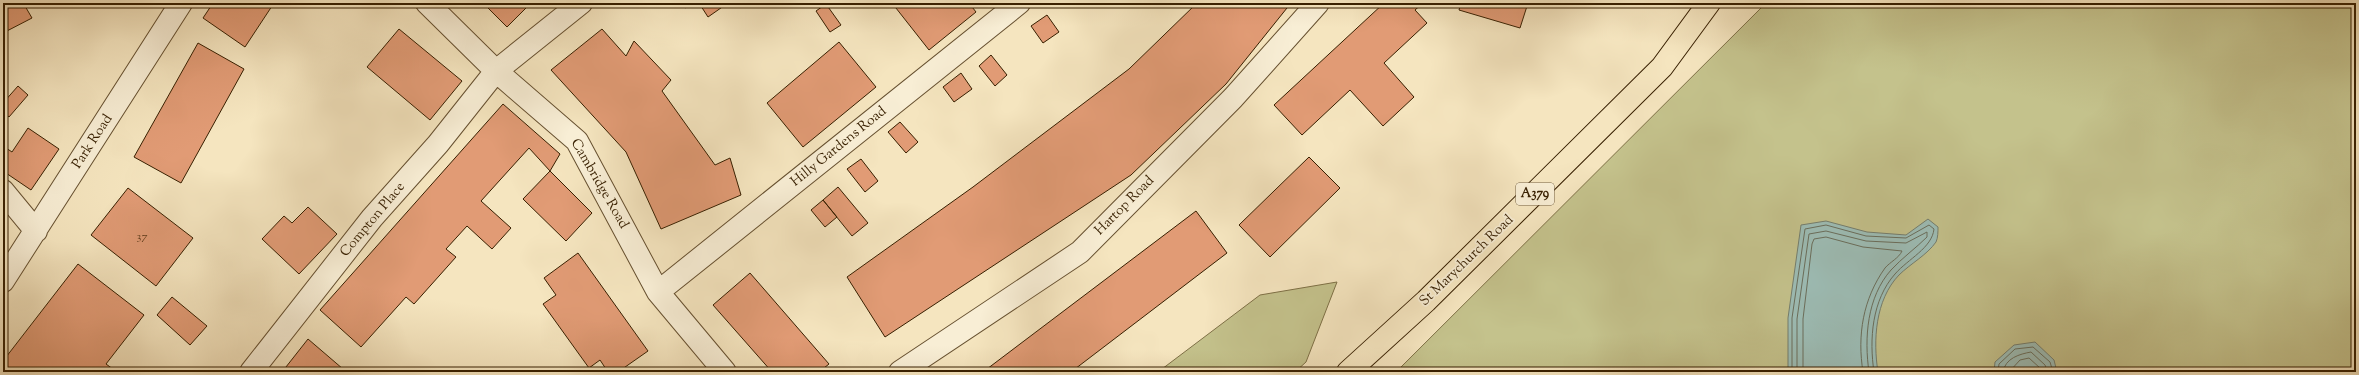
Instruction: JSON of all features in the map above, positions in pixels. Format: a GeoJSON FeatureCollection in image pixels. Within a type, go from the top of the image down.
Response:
{"type":"FeatureCollection","features":[{"type":"Feature","properties":{"kind":"main road","name":"St Marychurch Road"},"geometry":{"type":"LineString","coordinates":[[1348,372],[1426,301],[1662,67],[1710,3]]}},
{"type":"Feature","properties":{"kind":"street","name":"Park Road"},"geometry":{"type":"LineString","coordinates":[[3,281],[181,3]]}},
{"type":"Feature","properties":{"kind":"street","name":"Cambridge Road"},"geometry":{"type":"LineString","coordinates":[[427,3],[496,71],[577,141],[658,292],[725,372]]}},
{"type":"Feature","properties":{"kind":"street","name":"Compton Place"},"geometry":{"type":"LineString","coordinates":[[251,372],[372,218],[438,144],[496,71],[581,3]]}},
{"type":"Feature","properties":{"kind":"street","name":"Hilly Gardens Road"},"geometry":{"type":"LineString","coordinates":[[658,292],[1019,3]]}},
{"type":"Feature","properties":{"kind":"street","name":"Hartop Road"},"geometry":{"type":"LineString","coordinates":[[900,372],[1080,252],[1233,98],[1318,3]]}},
{"type":"Feature","properties":{"kind":"street"},"geometry":{"type":"LineString","coordinates":[[3,191],[36,231]]}},
{"type":"Feature","properties":{"kind":"shaded area"},"geometry":{"type":"Polygon","coordinates":[[[1766,3],[2356,3],[2356,372],[1396,372],[1766,3]]]}},
{"type":"Feature","properties":{"kind":"shaded area"},"geometry":{"type":"Polygon","coordinates":[[[1337,282],[1306,362],[1295,372],[1158,372],[1260,295],[1337,282]]]}},
{"type":"Feature","properties":{"kind":"water"},"geometry":{"type":"Polygon","coordinates":[[[1928,219],[1938,227],[1938,237],[1936,242],[1928,251],[1899,275],[1891,285],[1880,309],[1876,334],[1876,360],[1878,372],[1788,372],[1788,318],[1801,225],[1826,221],[1867,232],[1906,235],[1928,219]]]}},
{"type":"Feature","properties":{"kind":"water"},"geometry":{"type":"Polygon","coordinates":[[[2035,342],[2054,360],[2057,372],[1994,372],[1995,362],[2014,345],[2035,342]]]}},
{"type":"Feature","properties":{"kind":"building"},"geometry":{"type":"Polygon","coordinates":[[[3,3],[31,3],[25,6],[32,18],[3,33],[3,3]]]}},
{"type":"Feature","properties":{"kind":"building"},"geometry":{"type":"Polygon","coordinates":[[[213,3],[274,3],[245,47],[203,18],[213,3]]]}},
{"type":"Feature","properties":{"kind":"building"},"geometry":{"type":"Polygon","coordinates":[[[483,3],[531,3],[507,27],[483,3]]]}},
{"type":"Feature","properties":{"kind":"building"},"geometry":{"type":"Polygon","coordinates":[[[682,3],[692,3],[685,8],[682,3]]]}},
{"type":"Feature","properties":{"kind":"building"},"geometry":{"type":"Polygon","coordinates":[[[699,3],[728,3],[708,17],[699,3]]]}},
{"type":"Feature","properties":{"kind":"building"},"geometry":{"type":"Polygon","coordinates":[[[892,3],[969,3],[976,12],[929,50],[892,3]]]}},
{"type":"Feature","properties":{"kind":"building"},"geometry":{"type":"Polygon","coordinates":[[[1197,3],[1291,3],[1226,84],[1131,175],[885,337],[847,277],[973,187],[1129,69],[1197,3]]]}},
{"type":"Feature","properties":{"kind":"building"},"geometry":{"type":"Polygon","coordinates":[[[1384,3],[1423,3],[1415,10],[1427,23],[1384,63],[1414,97],[1383,126],[1350,90],[1302,135],[1274,105],[1384,3]]]}},
{"type":"Feature","properties":{"kind":"building"},"geometry":{"type":"Polygon","coordinates":[[[1461,3],[1528,3],[1520,28],[1459,10],[1461,3]]]}},
{"type":"Feature","properties":{"kind":"building"},"geometry":{"type":"Polygon","coordinates":[[[826,4],[841,25],[830,32],[816,11],[826,4]]]}},
{"type":"Feature","properties":{"kind":"building"},"geometry":{"type":"Polygon","coordinates":[[[1047,15],[1059,32],[1043,43],[1031,26],[1047,15]]]}},
{"type":"Feature","properties":{"kind":"building"},"geometry":{"type":"Polygon","coordinates":[[[399,29],[462,81],[430,120],[367,67],[399,29]]]}},
{"type":"Feature","properties":{"kind":"building"},"geometry":{"type":"Polygon","coordinates":[[[602,29],[626,56],[634,41],[671,80],[662,91],[715,165],[730,158],[741,195],[661,229],[626,152],[551,70],[602,29]]]}},
{"type":"Feature","properties":{"kind":"building"},"geometry":{"type":"Polygon","coordinates":[[[839,42],[876,87],[803,147],[767,103],[839,42]]]}},
{"type":"Feature","properties":{"kind":"building"},"geometry":{"type":"Polygon","coordinates":[[[198,43],[244,69],[181,183],[134,157],[198,43]]]}},
{"type":"Feature","properties":{"kind":"building"},"geometry":{"type":"Polygon","coordinates":[[[991,55],[1007,75],[995,86],[979,66],[991,55]]]}},
{"type":"Feature","properties":{"kind":"building"},"geometry":{"type":"Polygon","coordinates":[[[961,73],[972,89],[954,102],[943,87],[961,73]]]}},
{"type":"Feature","properties":{"kind":"building"},"geometry":{"type":"Polygon","coordinates":[[[18,86],[28,95],[9,117],[3,112],[3,103],[18,86]]]}},
{"type":"Feature","properties":{"kind":"building"},"geometry":{"type":"Polygon","coordinates":[[[503,104],[560,154],[550,171],[529,148],[481,201],[511,228],[492,249],[467,226],[446,249],[456,257],[414,304],[406,297],[361,347],[320,310],[503,104]]]}},
{"type":"Feature","properties":{"kind":"building"},"geometry":{"type":"Polygon","coordinates":[[[900,122],[918,142],[906,153],[888,132],[900,122]]]}},
{"type":"Feature","properties":{"kind":"building"},"geometry":{"type":"Polygon","coordinates":[[[28,128],[59,149],[31,190],[3,171],[3,146],[12,152],[28,128]]]}},
{"type":"Feature","properties":{"kind":"building"},"geometry":{"type":"Polygon","coordinates":[[[1309,157],[1340,188],[1270,257],[1239,225],[1309,157]]]}},
{"type":"Feature","properties":{"kind":"building"},"geometry":{"type":"Polygon","coordinates":[[[861,159],[878,181],[865,192],[847,169],[861,159]]]}},
{"type":"Feature","properties":{"kind":"building"},"geometry":{"type":"Polygon","coordinates":[[[550,171],[592,213],[566,241],[523,199],[550,171]]]}},
{"type":"Feature","properties":{"kind":"building"},"geometry":{"type":"Polygon","coordinates":[[[838,187],[868,223],[852,236],[823,200],[838,187]]]}},
{"type":"Feature","properties":{"kind":"building"},"geometry":{"type":"Polygon","coordinates":[[[128,188],[193,238],[156,286],[91,235],[128,188]]]}},
{"type":"Feature","properties":{"kind":"building"},"geometry":{"type":"Polygon","coordinates":[[[823,200],[837,217],[825,227],[811,210],[823,200]]]}},
{"type":"Feature","properties":{"kind":"building"},"geometry":{"type":"Polygon","coordinates":[[[308,207],[337,234],[299,274],[262,239],[284,216],[292,223],[308,207]]]}},
{"type":"Feature","properties":{"kind":"building"},"geometry":{"type":"Polygon","coordinates":[[[1196,211],[1227,253],[1071,372],[983,372],[1196,211]]]}},
{"type":"Feature","properties":{"kind":"building"},"geometry":{"type":"Polygon","coordinates":[[[578,253],[648,351],[618,372],[608,372],[600,360],[589,368],[543,304],[556,295],[544,278],[578,253]]]}},
{"type":"Feature","properties":{"kind":"building"},"geometry":{"type":"Polygon","coordinates":[[[78,264],[144,315],[106,364],[117,372],[3,372],[3,361],[78,264]]]}},
{"type":"Feature","properties":{"kind":"building"},"geometry":{"type":"Polygon","coordinates":[[[750,273],[829,364],[819,372],[772,372],[713,305],[750,273]]]}},
{"type":"Feature","properties":{"kind":"building"},"geometry":{"type":"Polygon","coordinates":[[[172,297],[207,326],[190,345],[157,315],[172,297]]]}},
{"type":"Feature","properties":{"kind":"building"},"geometry":{"type":"Polygon","coordinates":[[[308,339],[343,369],[347,372],[282,372],[308,339]]]}}]}
